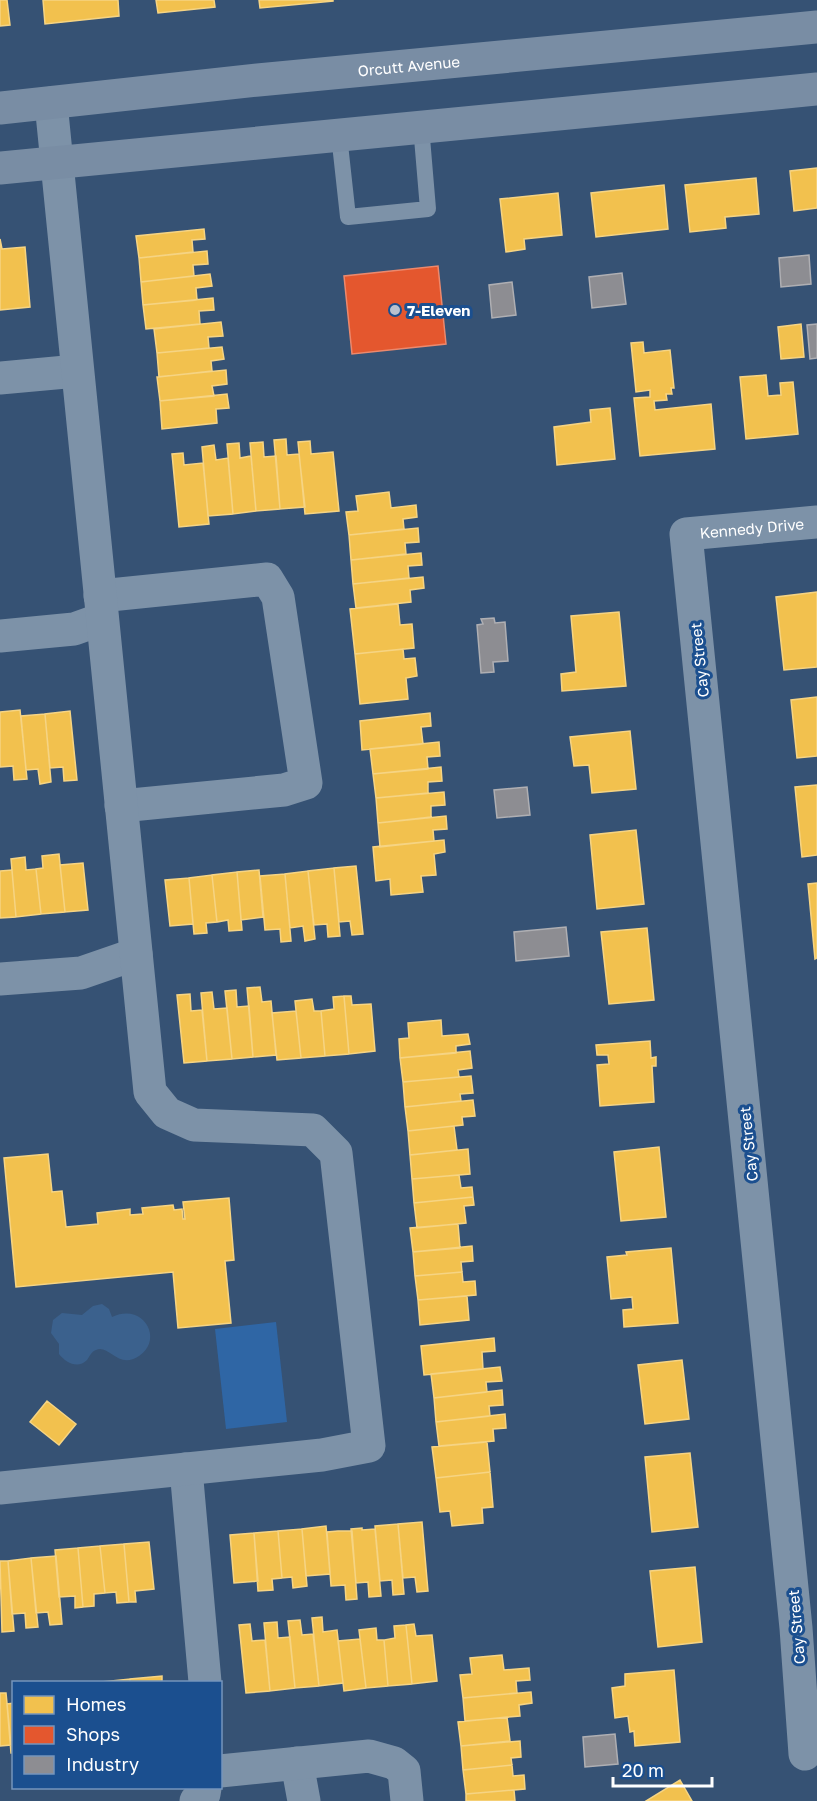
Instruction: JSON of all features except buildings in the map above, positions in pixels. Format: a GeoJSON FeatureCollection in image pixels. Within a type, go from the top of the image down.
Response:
{"type":"FeatureCollection","features":[{"type":"Feature","properties":{"kind":"main road","name":"Orcutt Avenue"},"geometry":{"type":"LineString","coordinates":[[0,108],[258,80],[817,27]]}},
{"type":"Feature","properties":{"kind":"main road"},"geometry":{"type":"LineString","coordinates":[[0,168],[817,89]]}},
{"type":"Feature","properties":{"kind":"street"},"geometry":{"type":"LineString","coordinates":[[0,1488],[322,1455],[369,1446],[336,1153],[313,1130],[194,1125],[167,1113],[150,1092],[51,103]]}},
{"type":"Feature","properties":{"kind":"street"},"geometry":{"type":"LineString","coordinates":[[0,378],[77,371]]}},
{"type":"Feature","properties":{"kind":"street","name":"Kennedy Drive"},"geometry":{"type":"LineString","coordinates":[[686,534],[817,522]]}},
{"type":"Feature","properties":{"kind":"street","name":"Cay Street"},"geometry":{"type":"LineString","coordinates":[[686,534],[807,1627],[805,1754]]}},
{"type":"Feature","properties":{"kind":"street"},"geometry":{"type":"LineString","coordinates":[[0,636],[74,629],[101,607],[267,579],[278,597],[306,783],[284,790],[121,806]]}},
{"type":"Feature","properties":{"kind":"street"},"geometry":{"type":"LineString","coordinates":[[0,979],[81,973],[136,954]]}},
{"type":"Feature","properties":{"kind":"street"},"geometry":{"type":"LineString","coordinates":[[186,1469],[205,1681]]}},
{"type":"Feature","properties":{"kind":"street"},"geometry":{"type":"LineString","coordinates":[[222,1771],[369,1756],[394,1763],[404,1771],[407,1801]]}},
{"type":"Feature","properties":{"kind":"street"},"geometry":{"type":"LineString","coordinates":[[297,1763],[304,1801]]}},
{"type":"Feature","properties":{"kind":"street"},"geometry":{"type":"LineString","coordinates":[[196,1801],[204,1794],[205,1789]]}},
{"type":"Feature","properties":{"kind":"lane"},"geometry":{"type":"LineString","coordinates":[[339,135],[348,217],[428,209],[421,126]]}},
{"type":"Feature","properties":{"kind":"shaded area"},"geometry":{"type":"Polygon","coordinates":[[[102,1304],[109,1309],[112,1317],[123,1314],[133,1315],[147,1325],[150,1341],[146,1349],[132,1360],[120,1359],[101,1349],[93,1352],[84,1363],[76,1364],[65,1360],[59,1354],[59,1344],[51,1333],[53,1320],[62,1313],[82,1315],[93,1306],[102,1304]]]}},
{"type":"Feature","properties":{"kind":"shaded area"},"geometry":{"type":"Polygon","coordinates":[[[276,1322],[287,1422],[226,1429],[215,1329],[276,1322]]]}},
{"type":"Feature","properties":{"kind":"place","name":"7-Eleven"},"geometry":{"type":"Point","coordinates":[395,310]}}]}
